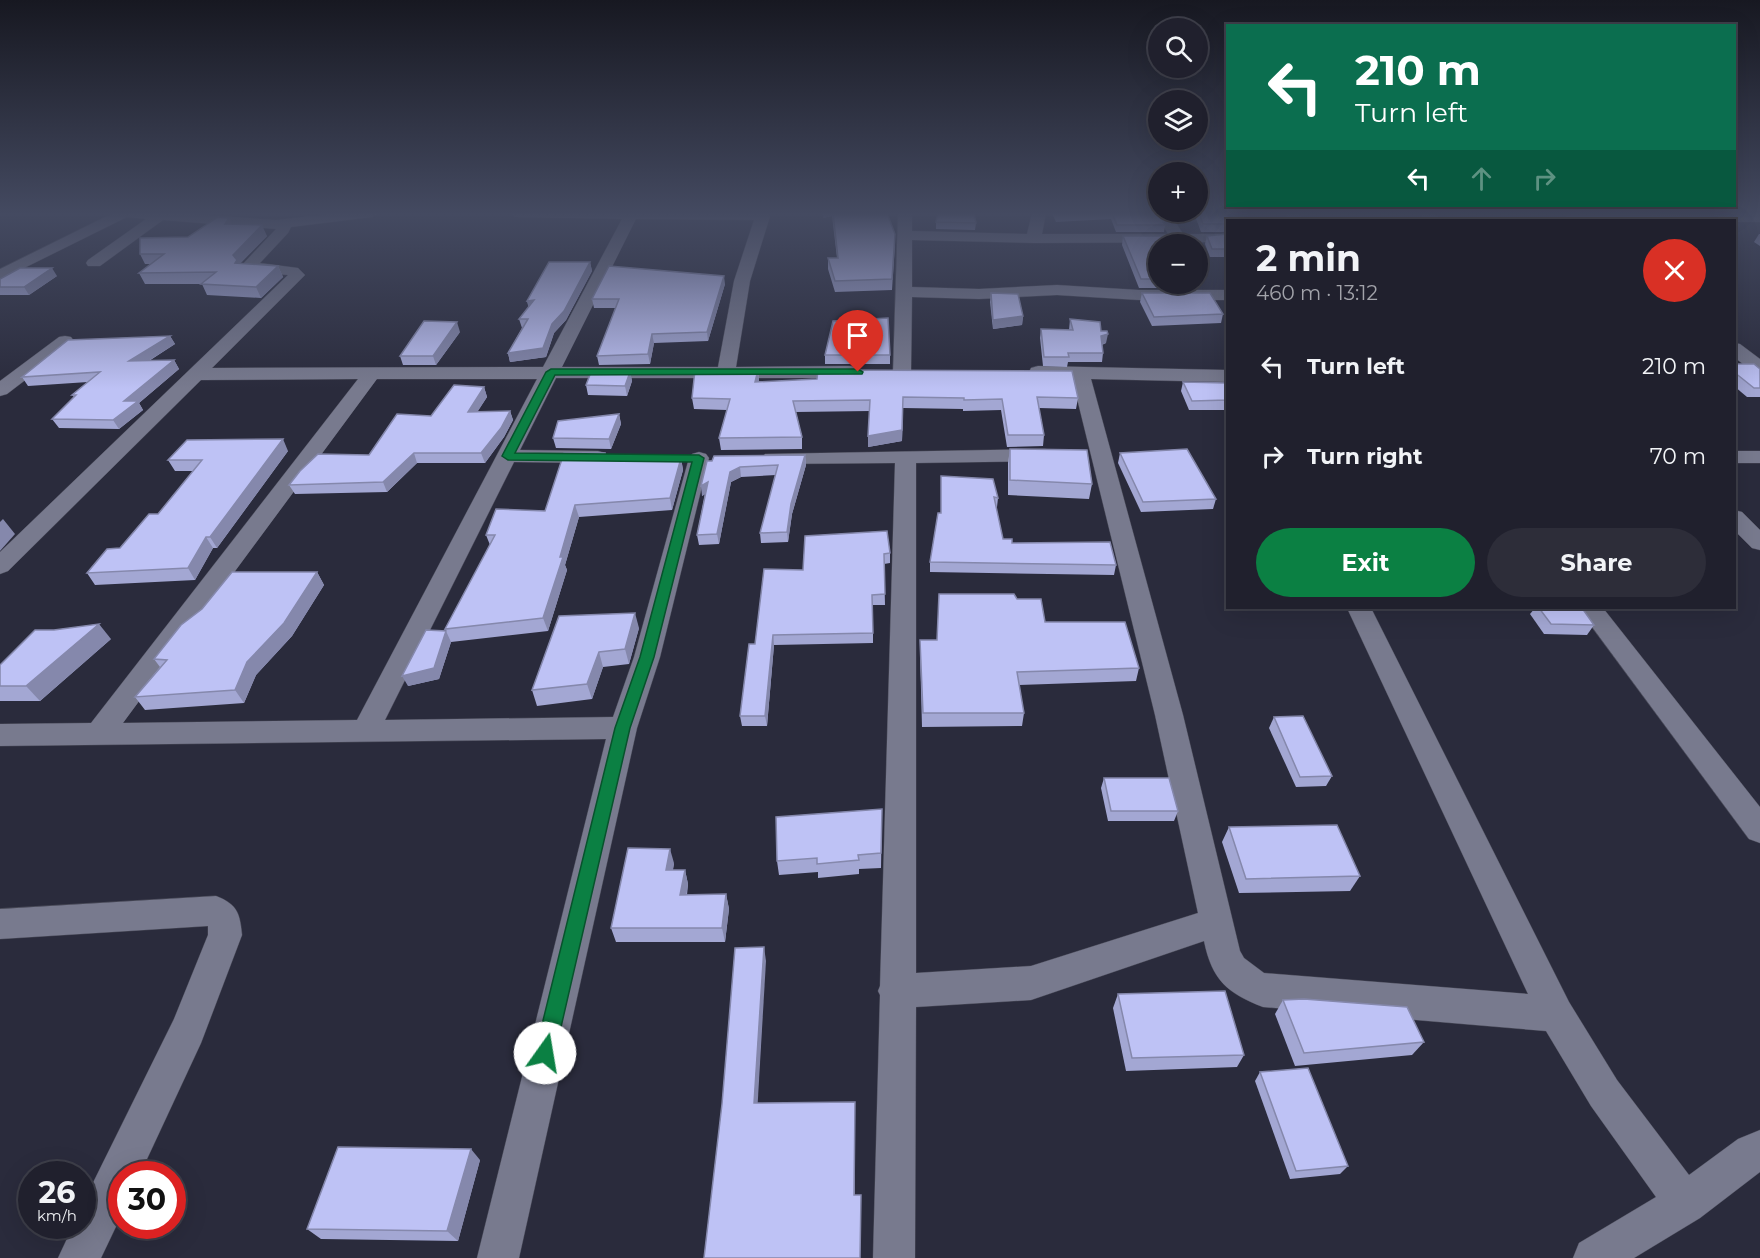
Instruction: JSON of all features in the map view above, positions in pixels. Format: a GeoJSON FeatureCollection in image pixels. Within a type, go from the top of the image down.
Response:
{"type":"FeatureCollection","features":[{"type":"Feature","properties":{"kind":"street"},"geometry":{"type":"LineString","coordinates":[[0,566],[296,278],[297,273],[294,272]]}},
{"type":"Feature","properties":{"kind":"street"},"geometry":{"type":"LineString","coordinates":[[365,731],[602,272]]}},
{"type":"Feature","properties":{"kind":"street"},"geometry":{"type":"LineString","coordinates":[[726,372],[745,272]]}},
{"type":"Feature","properties":{"kind":"street"},"geometry":{"type":"LineString","coordinates":[[902,372],[904,272]]}},
{"type":"Feature","properties":{"kind":"street"},"geometry":{"type":"LineString","coordinates":[[904,292],[979,294],[1057,290],[1139,295],[1226,295]]}},
{"type":"Feature","properties":{"kind":"street"},"geometry":{"type":"LineString","coordinates":[[0,390],[65,341]]}},
{"type":"Feature","properties":{"kind":"street"},"geometry":{"type":"LineString","coordinates":[[1736,350],[1760,368]]}},
{"type":"Feature","properties":{"kind":"street"},"geometry":{"type":"LineString","coordinates":[[1736,369],[1760,368]]}},
{"type":"Feature","properties":{"kind":"street"},"geometry":{"type":"LineString","coordinates":[[198,374],[926,372]]}},
{"type":"Feature","properties":{"kind":"street"},"geometry":{"type":"LineString","coordinates":[[1021,372],[1226,376]]}},
{"type":"Feature","properties":{"kind":"street"},"geometry":{"type":"LineString","coordinates":[[1080,372],[1082,455],[1188,792],[1216,922],[1224,954],[1232,970],[1247,983],[1263,990],[1556,1014]]}},
{"type":"Feature","properties":{"kind":"street"},"geometry":{"type":"LineString","coordinates":[[99,734],[372,373]]}},
{"type":"Feature","properties":{"kind":"street"},"geometry":{"type":"LineString","coordinates":[[756,458],[1082,455]]}},
{"type":"Feature","properties":{"kind":"street"},"geometry":{"type":"LineString","coordinates":[[508,456],[615,458]]}},
{"type":"Feature","properties":{"kind":"street"},"geometry":{"type":"LineString","coordinates":[[894,1258],[896,990],[906,456]]}},
{"type":"Feature","properties":{"kind":"street"},"geometry":{"type":"LineString","coordinates":[[1736,457],[1760,457]]}},
{"type":"Feature","properties":{"kind":"street"},"geometry":{"type":"LineString","coordinates":[[498,1258],[623,728],[647,657],[698,458]]}},
{"type":"Feature","properties":{"kind":"street"},"geometry":{"type":"LineString","coordinates":[[1736,519],[1760,543]]}},
{"type":"Feature","properties":{"kind":"street"},"geometry":{"type":"LineString","coordinates":[[1359,609],[1556,1014],[1604,1093],[1684,1203]]}},
{"type":"Feature","properties":{"kind":"street"},"geometry":{"type":"LineString","coordinates":[[1591,609],[1760,830]]}},
{"type":"Feature","properties":{"kind":"street"},"geometry":{"type":"LineString","coordinates":[[0,735],[623,728]]}},
{"type":"Feature","properties":{"kind":"street"},"geometry":{"type":"LineString","coordinates":[[0,924],[216,911],[224,917],[225,935],[188,1030],[79,1258]]}},
{"type":"Feature","properties":{"kind":"street"},"geometry":{"type":"LineString","coordinates":[[896,990],[1030,983],[1216,922]]}},
{"type":"Feature","properties":{"kind":"street"},"geometry":{"type":"LineString","coordinates":[[1594,1258],[1684,1203],[1752,1153],[1760,1150]]}},
{"type":"Feature","properties":{"kind":"building"},"geometry":{"type":"Polygon","coordinates":[[[13,272],[47,272],[24,287],[0,287],[0,279],[13,272]]]}},
{"type":"Feature","properties":{"kind":"building"},"geometry":{"type":"Polygon","coordinates":[[[141,272],[272,272],[256,287],[201,284],[216,272],[139,273],[141,272]]]}},
{"type":"Feature","properties":{"kind":"building"},"geometry":{"type":"Polygon","coordinates":[[[544,272],[585,272],[564,311],[552,324],[543,348],[508,353],[528,319],[519,319],[534,300],[527,301],[544,272]]]}},
{"type":"Feature","properties":{"kind":"building"},"geometry":{"type":"Polygon","coordinates":[[[606,272],[675,272],[724,276],[707,332],[652,334],[648,354],[597,356],[619,299],[592,299],[606,272]]]}},
{"type":"Feature","properties":{"kind":"building"},"geometry":{"type":"Polygon","coordinates":[[[832,272],[892,272],[892,279],[835,281],[832,272]]]}},
{"type":"Feature","properties":{"kind":"building"},"geometry":{"type":"Polygon","coordinates":[[[1138,272],[1148,272],[1148,279],[1141,279],[1138,272]]]}},
{"type":"Feature","properties":{"kind":"building"},"geometry":{"type":"Polygon","coordinates":[[[991,293],[1018,294],[1023,316],[993,320],[991,293]]]}},
{"type":"Feature","properties":{"kind":"building"},"geometry":{"type":"Polygon","coordinates":[[[1142,293],[1210,293],[1223,314],[1154,317],[1142,293]]]}},
{"type":"Feature","properties":{"kind":"building"},"geometry":{"type":"Polygon","coordinates":[[[888,318],[890,355],[825,355],[833,321],[888,318]]]}},
{"type":"Feature","properties":{"kind":"building"},"geometry":{"type":"Polygon","coordinates":[[[1070,319],[1100,322],[1101,331],[1107,331],[1108,334],[1101,336],[1103,353],[1068,353],[1069,357],[1044,357],[1041,329],[1073,330],[1070,319]]]}},
{"type":"Feature","properties":{"kind":"building"},"geometry":{"type":"Polygon","coordinates":[[[424,321],[457,322],[433,356],[400,356],[424,321]]]}},
{"type":"Feature","properties":{"kind":"building"},"geometry":{"type":"Polygon","coordinates":[[[170,336],[129,361],[174,360],[124,401],[138,401],[113,420],[52,419],[76,395],[72,395],[100,372],[22,377],[68,340],[170,336]]]}},
{"type":"Feature","properties":{"kind":"building"},"geometry":{"type":"Polygon","coordinates":[[[1736,364],[1754,364],[1760,369],[1760,388],[1754,388],[1736,374],[1736,364]]]}},
{"type":"Feature","properties":{"kind":"building"},"geometry":{"type":"Polygon","coordinates":[[[695,370],[758,370],[755,382],[817,379],[818,370],[1072,371],[1078,398],[1037,397],[1044,435],[1008,435],[1002,399],[903,397],[902,430],[868,436],[870,400],[793,401],[802,437],[719,438],[730,399],[692,398],[695,370]]]}},
{"type":"Feature","properties":{"kind":"building"},"geometry":{"type":"Polygon","coordinates":[[[591,372],[630,372],[625,386],[586,385],[591,372]]]}},
{"type":"Feature","properties":{"kind":"building"},"geometry":{"type":"Polygon","coordinates":[[[1183,382],[1226,383],[1226,400],[1192,401],[1183,382]]]}},
{"type":"Feature","properties":{"kind":"building"},"geometry":{"type":"Polygon","coordinates":[[[454,385],[484,387],[468,412],[510,411],[501,428],[481,453],[414,453],[383,482],[289,485],[318,454],[369,455],[397,414],[431,416],[454,385]]]}},
{"type":"Feature","properties":{"kind":"building"},"geometry":{"type":"Polygon","coordinates":[[[619,414],[609,439],[553,438],[558,421],[619,414]]]}},
{"type":"Feature","properties":{"kind":"building"},"geometry":{"type":"Polygon","coordinates":[[[283,439],[210,537],[206,537],[188,568],[87,573],[107,549],[120,548],[149,514],[158,514],[202,460],[168,460],[187,440],[283,439]]]}},
{"type":"Feature","properties":{"kind":"building"},"geometry":{"type":"Polygon","coordinates":[[[1010,449],[1087,450],[1092,484],[1010,480],[1010,449]]]}},
{"type":"Feature","properties":{"kind":"building"},"geometry":{"type":"Polygon","coordinates":[[[1187,449],[1216,499],[1143,502],[1120,453],[1187,449]]]}},
{"type":"Feature","properties":{"kind":"building"},"geometry":{"type":"Polygon","coordinates":[[[564,453],[605,453],[604,457],[681,458],[670,498],[575,505],[560,557],[563,557],[543,618],[445,629],[495,535],[486,535],[496,509],[545,511],[564,453]]]}},
{"type":"Feature","properties":{"kind":"building"},"geometry":{"type":"Polygon","coordinates":[[[805,455],[791,504],[787,532],[760,533],[778,465],[740,467],[730,472],[717,534],[697,535],[708,482],[701,486],[707,461],[712,461],[714,456],[805,455]]]}},
{"type":"Feature","properties":{"kind":"building"},"geometry":{"type":"Polygon","coordinates":[[[941,476],[993,479],[998,498],[994,497],[1003,539],[1012,539],[1012,543],[1110,542],[1116,565],[930,562],[938,513],[941,513],[941,476]]]}},
{"type":"Feature","properties":{"kind":"building"},"geometry":{"type":"Polygon","coordinates":[[[887,531],[890,553],[884,554],[885,594],[872,595],[873,633],[773,635],[765,716],[740,716],[749,644],[755,644],[764,569],[803,570],[805,536],[887,531]]]}},
{"type":"Feature","properties":{"kind":"building"},"geometry":{"type":"Polygon","coordinates":[[[232,572],[317,572],[284,623],[247,662],[235,690],[135,697],[167,660],[154,659],[181,625],[202,609],[232,572]]]}},
{"type":"Feature","properties":{"kind":"building"},"geometry":{"type":"Polygon","coordinates":[[[939,594],[1014,594],[1017,599],[1041,599],[1045,622],[1125,622],[1139,668],[1017,672],[1024,713],[923,713],[920,640],[937,640],[939,594]]]}},
{"type":"Feature","properties":{"kind":"building"},"geometry":{"type":"Polygon","coordinates":[[[1540,609],[1583,609],[1594,625],[1551,624],[1540,609]]]}},
{"type":"Feature","properties":{"kind":"building"},"geometry":{"type":"Polygon","coordinates":[[[635,613],[625,649],[599,652],[587,684],[532,690],[559,616],[635,613]]]}},
{"type":"Feature","properties":{"kind":"building"},"geometry":{"type":"Polygon","coordinates":[[[99,624],[26,686],[0,686],[0,665],[35,630],[99,624]]]}},
{"type":"Feature","properties":{"kind":"building"},"geometry":{"type":"Polygon","coordinates":[[[426,630],[446,631],[434,668],[402,676],[426,630]]]}},
{"type":"Feature","properties":{"kind":"building"},"geometry":{"type":"Polygon","coordinates":[[[1303,716],[1332,776],[1300,777],[1274,717],[1303,716]]]}},
{"type":"Feature","properties":{"kind":"building"},"geometry":{"type":"Polygon","coordinates":[[[1104,778],[1169,778],[1178,811],[1111,811],[1104,778]]]}},
{"type":"Feature","properties":{"kind":"building"},"geometry":{"type":"Polygon","coordinates":[[[882,809],[881,853],[858,855],[859,860],[817,864],[817,858],[777,861],[776,817],[882,809]]]}},
{"type":"Feature","properties":{"kind":"building"},"geometry":{"type":"Polygon","coordinates":[[[1337,825],[1360,876],[1246,879],[1229,827],[1337,825]]]}},
{"type":"Feature","properties":{"kind":"building"},"geometry":{"type":"Polygon","coordinates":[[[628,848],[670,849],[666,870],[685,870],[680,895],[726,894],[722,928],[611,928],[628,848]]]}},
{"type":"Feature","properties":{"kind":"building"},"geometry":{"type":"Polygon","coordinates":[[[764,947],[754,1103],[855,1102],[854,1195],[861,1195],[860,1258],[704,1258],[722,1104],[735,948],[764,947]]]}},
{"type":"Feature","properties":{"kind":"building"},"geometry":{"type":"Polygon","coordinates":[[[1225,991],[1244,1055],[1132,1058],[1118,994],[1225,991]]]}},
{"type":"Feature","properties":{"kind":"building"},"geometry":{"type":"Polygon","coordinates":[[[1304,999],[1407,1007],[1424,1042],[1304,1053],[1283,1000],[1304,999]]]}},
{"type":"Feature","properties":{"kind":"building"},"geometry":{"type":"Polygon","coordinates":[[[1308,1068],[1348,1166],[1296,1171],[1260,1072],[1308,1068]]]}},
{"type":"Feature","properties":{"kind":"building"},"geometry":{"type":"Polygon","coordinates":[[[338,1147],[471,1149],[447,1231],[307,1229],[338,1147]]]}},
{"type":"Feature","properties":{"kind":"route"},"geometry":{"type":"LineString","coordinates":[[545,1053],[623,728],[647,657],[699,458],[508,456],[551,372],[858,372]]}}]}
